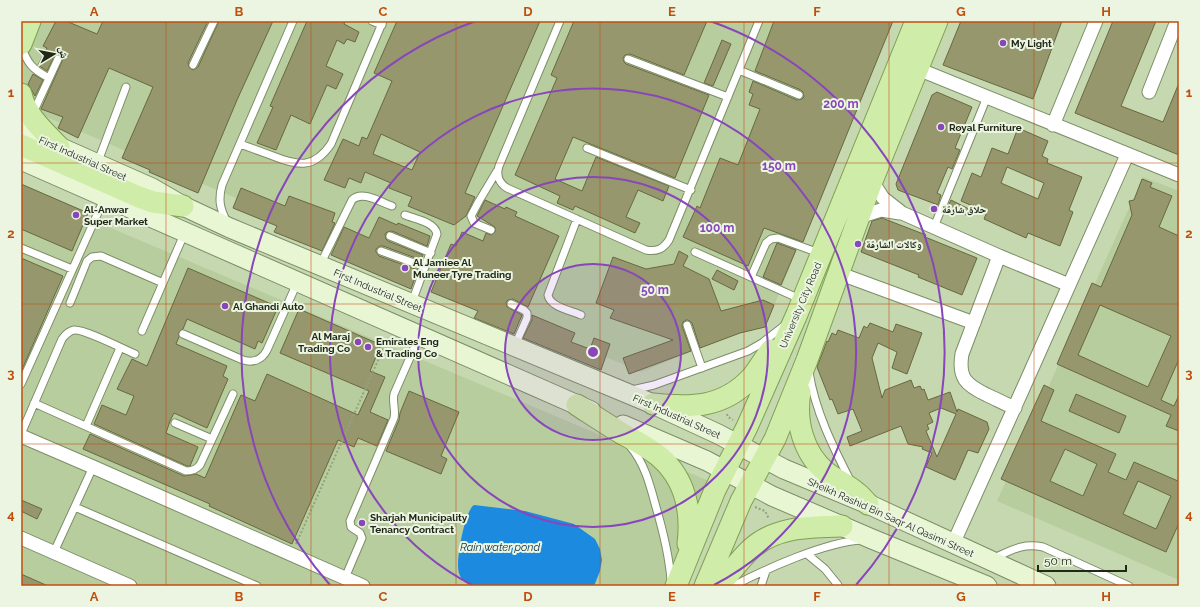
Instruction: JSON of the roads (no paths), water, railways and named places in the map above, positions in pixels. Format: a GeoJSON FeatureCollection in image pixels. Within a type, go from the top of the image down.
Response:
{"type":"FeatureCollection","features":[{"type":"Feature","properties":{"kind":"main road"},"geometry":{"type":"LineString","coordinates":[[21,45],[30,21]]}},
{"type":"Feature","properties":{"kind":"main road","name":"University City Road"},"geometry":{"type":"LineString","coordinates":[[676,586],[715,490],[738,444],[800,307],[916,21]]}},
{"type":"Feature","properties":{"kind":"main road"},"geometry":{"type":"LineString","coordinates":[[705,586],[741,501],[775,439],[807,360],[872,181],[937,21]]}},
{"type":"Feature","properties":{"kind":"main road"},"geometry":{"type":"LineString","coordinates":[[21,94],[26,107],[26,124],[59,148]]}},
{"type":"Feature","properties":{"kind":"main road"},"geometry":{"type":"LineString","coordinates":[[21,145],[139,197],[154,202],[183,206]]}},
{"type":"Feature","properties":{"kind":"main road","name":"First Industrial Street"},"geometry":{"type":"LineString","coordinates":[[59,148],[152,188],[183,206],[230,228],[653,404],[738,444]]}},
{"type":"Feature","properties":{"kind":"main road"},"geometry":{"type":"LineString","coordinates":[[21,160],[699,458],[772,496],[872,540],[987,586]]}},
{"type":"Feature","properties":{"kind":"main road"},"geometry":{"type":"LineString","coordinates":[[653,404],[677,407],[699,405],[721,400],[732,394],[752,377],[800,307]]}},
{"type":"Feature","properties":{"kind":"main road"},"geometry":{"type":"LineString","coordinates":[[807,360],[798,407],[801,433],[811,455],[818,464],[826,472],[862,498]]}},
{"type":"Feature","properties":{"kind":"main road"},"geometry":{"type":"LineString","coordinates":[[577,405],[660,458],[669,467],[682,488],[687,502],[690,518],[685,564]]}},
{"type":"Feature","properties":{"kind":"main road","name":"Sheikh Rashid Bin Saqr Al Qasimi Street"},"geometry":{"type":"LineString","coordinates":[[738,444],[784,469],[862,498],[953,544],[1046,586]]}},
{"type":"Feature","properties":{"kind":"main road"},"geometry":{"type":"LineString","coordinates":[[718,586],[751,549],[776,533],[801,528],[842,526]]}},
{"type":"Feature","properties":{"kind":"street"},"geometry":{"type":"LineString","coordinates":[[1053,125],[1096,21]]}},
{"type":"Feature","properties":{"kind":"street"},"geometry":{"type":"LineString","coordinates":[[1149,92],[1177,21]]}},
{"type":"Feature","properties":{"kind":"street"},"geometry":{"type":"LineString","coordinates":[[918,69],[1179,175]]}},
{"type":"Feature","properties":{"kind":"street"},"geometry":{"type":"LineString","coordinates":[[953,544],[1127,155]]}},
{"type":"Feature","properties":{"kind":"street"},"geometry":{"type":"LineString","coordinates":[[872,181],[883,198],[902,213],[999,256],[1069,284]]}},
{"type":"Feature","properties":{"kind":"street"},"geometry":{"type":"LineString","coordinates":[[859,217],[881,210],[902,213]]}},
{"type":"Feature","properties":{"kind":"street"},"geometry":{"type":"LineString","coordinates":[[999,256],[962,354],[960,363],[962,373],[972,388],[1015,408]]}},
{"type":"Feature","properties":{"kind":"street"},"geometry":{"type":"LineString","coordinates":[[838,273],[974,323]]}},
{"type":"Feature","properties":{"kind":"street"},"geometry":{"type":"LineString","coordinates":[[21,435],[363,586]]}},
{"type":"Feature","properties":{"kind":"street"},"geometry":{"type":"LineString","coordinates":[[21,539],[130,586]]}},
{"type":"Feature","properties":{"kind":"lane"},"geometry":{"type":"LineString","coordinates":[[193,65],[214,21]]}},
{"type":"Feature","properties":{"kind":"lane"},"geometry":{"type":"LineString","coordinates":[[230,228],[222,212],[220,194],[293,21]]}},
{"type":"Feature","properties":{"kind":"lane"},"geometry":{"type":"LineString","coordinates":[[240,144],[290,163],[306,163],[320,157],[331,144],[383,23],[372,21]]}},
{"type":"Feature","properties":{"kind":"lane"},"geometry":{"type":"LineString","coordinates":[[491,230],[474,223],[471,216],[497,171],[560,21]]}},
{"type":"Feature","properties":{"kind":"lane"},"geometry":{"type":"LineString","coordinates":[[497,171],[499,181],[507,188],[646,250],[659,250],[665,246],[669,240],[759,21]]}},
{"type":"Feature","properties":{"kind":"lane"},"geometry":{"type":"LineString","coordinates":[[21,45],[32,68],[49,78]]}},
{"type":"Feature","properties":{"kind":"lane"},"geometry":{"type":"LineString","coordinates":[[26,124],[58,58]]}},
{"type":"Feature","properties":{"kind":"lane"},"geometry":{"type":"LineString","coordinates":[[628,59],[728,97]]}},
{"type":"Feature","properties":{"kind":"lane"},"geometry":{"type":"LineString","coordinates":[[739,70],[799,95]]}},
{"type":"Feature","properties":{"kind":"lane"},"geometry":{"type":"LineString","coordinates":[[96,164],[126,87]]}},
{"type":"Feature","properties":{"kind":"lane"},"geometry":{"type":"LineString","coordinates":[[934,227],[987,97]]}},
{"type":"Feature","properties":{"kind":"lane"},"geometry":{"type":"LineString","coordinates":[[587,148],[690,190]]}},
{"type":"Feature","properties":{"kind":"lane"},"geometry":{"type":"LineString","coordinates":[[320,266],[354,197],[364,196],[392,206]]}},
{"type":"Feature","properties":{"kind":"lane"},"geometry":{"type":"LineString","coordinates":[[21,384],[105,197]]}},
{"type":"Feature","properties":{"kind":"lane"},"geometry":{"type":"LineString","coordinates":[[405,214],[432,225],[436,229],[437,237],[411,304]]}},
{"type":"Feature","properties":{"kind":"lane"},"geometry":{"type":"LineString","coordinates":[[577,219],[548,295],[551,302],[581,315]]}},
{"type":"Feature","properties":{"kind":"lane"},"geometry":{"type":"LineString","coordinates":[[142,331],[185,232]]}},
{"type":"Feature","properties":{"kind":"lane"},"geometry":{"type":"LineString","coordinates":[[390,236],[431,253]]}},
{"type":"Feature","properties":{"kind":"lane"},"geometry":{"type":"LineString","coordinates":[[751,277],[766,244],[771,239],[778,238],[821,254]]}},
{"type":"Feature","properties":{"kind":"lane"},"geometry":{"type":"LineString","coordinates":[[21,248],[72,269]]}},
{"type":"Feature","properties":{"kind":"lane"},"geometry":{"type":"LineString","coordinates":[[381,251],[425,267]]}},
{"type":"Feature","properties":{"kind":"lane"},"geometry":{"type":"LineString","coordinates":[[621,391],[654,385],[748,351],[774,334],[800,307],[751,277],[696,252]]}},
{"type":"Feature","properties":{"kind":"lane"},"geometry":{"type":"LineString","coordinates":[[70,303],[88,261],[96,256],[101,256],[162,283]]}},
{"type":"Feature","properties":{"kind":"lane"},"geometry":{"type":"LineString","coordinates":[[183,334],[248,362],[257,360],[265,354],[298,281]]}},
{"type":"Feature","properties":{"kind":"lane"},"geometry":{"type":"LineString","coordinates":[[512,304],[526,311],[528,316],[515,347]]}},
{"type":"Feature","properties":{"kind":"lane"},"geometry":{"type":"LineString","coordinates":[[687,325],[702,368]]}},
{"type":"Feature","properties":{"kind":"lane"},"geometry":{"type":"LineString","coordinates":[[21,435],[62,339],[69,332],[74,330],[84,332],[135,354]]}},
{"type":"Feature","properties":{"kind":"lane"},"geometry":{"type":"LineString","coordinates":[[345,578],[362,538],[360,533],[351,527],[350,521],[394,418],[394,394],[420,335]]}},
{"type":"Feature","properties":{"kind":"lane"},"geometry":{"type":"LineString","coordinates":[[86,426],[120,348]]}},
{"type":"Feature","properties":{"kind":"lane"},"geometry":{"type":"LineString","coordinates":[[34,403],[186,471],[193,471],[198,467],[233,394]]}},
{"type":"Feature","properties":{"kind":"lane"},"geometry":{"type":"LineString","coordinates":[[175,423],[212,440]]}},
{"type":"Feature","properties":{"kind":"lane"},"geometry":{"type":"LineString","coordinates":[[619,431],[639,457],[645,470],[667,547],[672,586]]}},
{"type":"Feature","properties":{"kind":"lane"},"geometry":{"type":"LineString","coordinates":[[54,552],[93,467]]}},
{"type":"Feature","properties":{"kind":"lane"},"geometry":{"type":"LineString","coordinates":[[75,507],[257,586]]}},
{"type":"Feature","properties":{"kind":"lane"},"geometry":{"type":"LineString","coordinates":[[733,586],[807,554],[842,543],[872,540]]}},
{"type":"Feature","properties":{"kind":"lane"},"geometry":{"type":"LineString","coordinates":[[989,561],[1017,547],[1030,545],[1042,547],[1129,586]]}},
{"type":"Feature","properties":{"kind":"lane"},"geometry":{"type":"LineString","coordinates":[[807,554],[825,569],[838,585]]}},
{"type":"Feature","properties":{"kind":"lane"},"geometry":{"type":"LineString","coordinates":[[761,586],[766,571]]}},
{"type":"Feature","properties":{"kind":"water","name":"Rain water pond"},"geometry":{"type":"Polygon","coordinates":[[[474,505],[525,511],[574,524],[595,539],[600,549],[602,560],[600,571],[594,586],[471,586],[462,579],[459,573],[458,559],[464,526],[467,516],[474,505]]]}},
{"type":"Feature","properties":{"kind":"place","name":"My Light"},"geometry":{"type":"Point","coordinates":[1003,43]}},
{"type":"Feature","properties":{"kind":"place","name":"Royal Furniture"},"geometry":{"type":"Point","coordinates":[941,127]}},
{"type":"Feature","properties":{"kind":"place","name":"حلاق شارقة"},"geometry":{"type":"Point","coordinates":[934,209]}},
{"type":"Feature","properties":{"kind":"place","name":"Al-Anwar Super Market"},"geometry":{"type":"Point","coordinates":[76,215]}},
{"type":"Feature","properties":{"kind":"place","name":"وكالات الشارقة"},"geometry":{"type":"Point","coordinates":[858,244]}},
{"type":"Feature","properties":{"kind":"place","name":"Al Jamiee Al Muneer Tyre Trading"},"geometry":{"type":"Point","coordinates":[405,268]}},
{"type":"Feature","properties":{"kind":"place","name":"Al Ghandi Auto"},"geometry":{"type":"Point","coordinates":[225,306]}},
{"type":"Feature","properties":{"kind":"place","name":"Al Maraj Trading Co"},"geometry":{"type":"Point","coordinates":[358,342]}},
{"type":"Feature","properties":{"kind":"place","name":"Emirates Eng & Trading Co"},"geometry":{"type":"Point","coordinates":[368,347]}},
{"type":"Feature","properties":{"kind":"place","name":"Sharjah Municipality Tenancy Contract"},"geometry":{"type":"Point","coordinates":[362,523]}}]}
